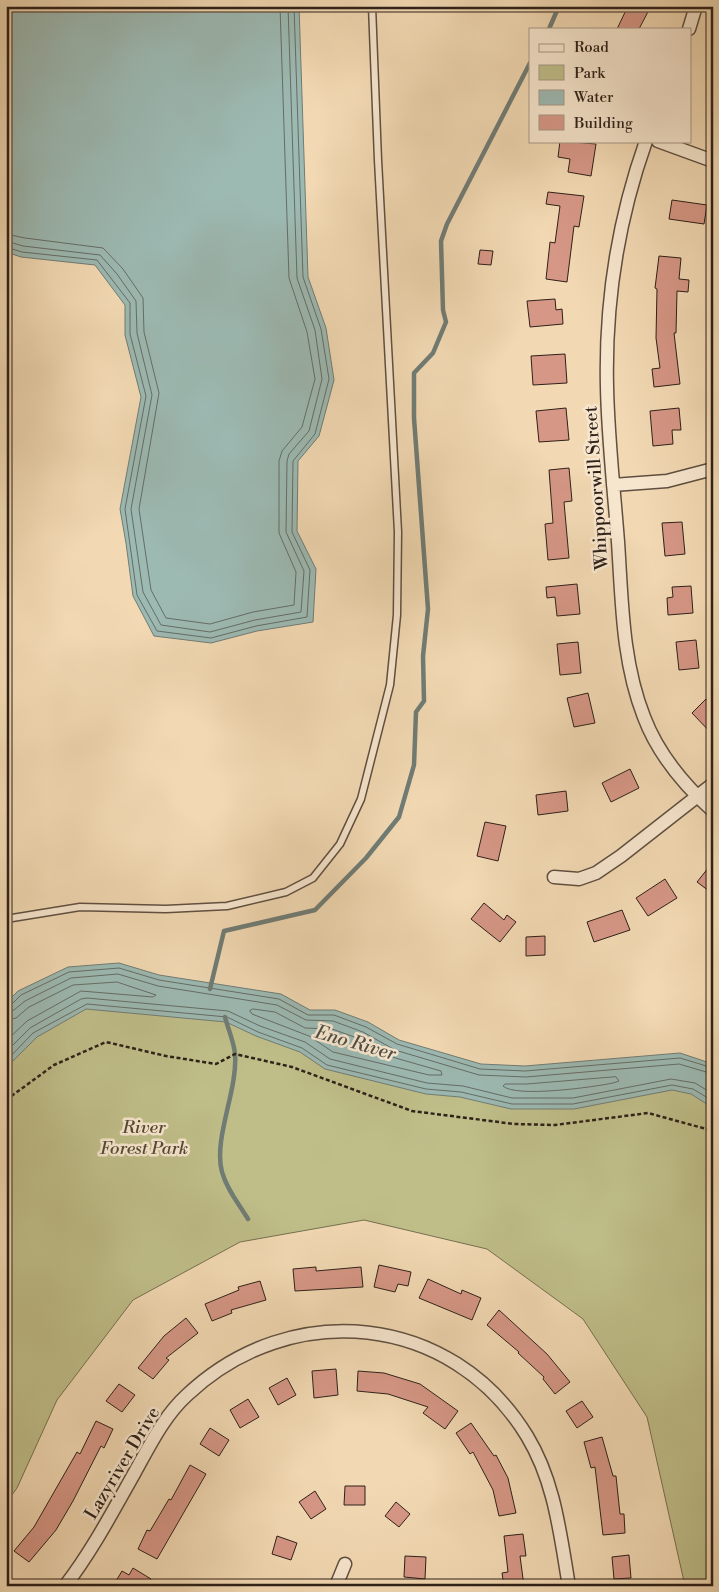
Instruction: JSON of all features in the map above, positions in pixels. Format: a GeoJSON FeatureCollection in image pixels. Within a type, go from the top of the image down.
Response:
{"type":"FeatureCollection","features":[{"type":"Feature","properties":{"kind":"street"},"geometry":{"type":"LineString","coordinates":[[690,28],[696,6]]}},
{"type":"Feature","properties":{"kind":"street","name":"Whippoorwill Street"},"geometry":{"type":"LineString","coordinates":[[646,142],[622,217],[609,312],[607,388],[625,643],[633,684],[645,720],[664,755],[697,797],[713,811]]}},
{"type":"Feature","properties":{"kind":"street"},"geometry":{"type":"LineString","coordinates":[[661,142],[713,161]]}},
{"type":"Feature","properties":{"kind":"street"},"geometry":{"type":"LineString","coordinates":[[613,485],[667,481],[713,469]]}},
{"type":"Feature","properties":{"kind":"street"},"geometry":{"type":"LineString","coordinates":[[554,877],[579,879],[596,872],[713,784]]}},
{"type":"Feature","properties":{"kind":"street","name":"Lazyriver Drive"},"geometry":{"type":"LineString","coordinates":[[65,1586],[104,1527],[157,1433],[186,1396],[220,1368],[265,1344],[293,1336],[339,1330],[380,1334],[419,1345],[464,1368],[498,1398],[528,1437],[544,1470],[556,1508],[570,1586]]}},
{"type":"Feature","properties":{"kind":"street"},"geometry":{"type":"LineString","coordinates":[[336,1586],[345,1564]]}},
{"type":"Feature","properties":{"kind":"lane"},"geometry":{"type":"LineString","coordinates":[[6,919],[80,907],[166,909],[227,906],[286,892],[313,878],[340,844],[360,799],[390,685],[397,614],[398,532],[378,160],[372,6]]}},
{"type":"Feature","properties":{"kind":"path"},"geometry":{"type":"LineString","coordinates":[[6,1100],[54,1065],[106,1042],[166,1056],[216,1064],[235,1054],[292,1067],[412,1111],[514,1124],[555,1125],[648,1113],[710,1130],[713,1134]]}},
{"type":"Feature","properties":{"kind":"green space","name":"River Forest Park"},"geometry":{"type":"Polygon","coordinates":[[[124,991],[537,1107],[713,1080],[713,1586],[685,1586],[647,1417],[583,1319],[487,1249],[364,1220],[240,1242],[133,1300],[57,1400],[17,1488],[6,1503],[6,1042],[124,991]]]}},
{"type":"Feature","properties":{"kind":"water"},"geometry":{"type":"Polygon","coordinates":[[[6,6],[299,6],[308,277],[326,328],[334,380],[319,436],[298,461],[297,531],[316,569],[313,622],[257,631],[211,643],[154,636],[133,596],[120,509],[141,397],[125,335],[125,305],[95,265],[21,257],[6,252],[6,6]]]}},
{"type":"Feature","properties":{"kind":"water","name":"Eno River"},"geometry":{"type":"Polygon","coordinates":[[[119,963],[159,975],[281,994],[310,1010],[335,1010],[368,1022],[399,1040],[481,1064],[525,1066],[680,1053],[713,1064],[713,1108],[691,1094],[672,1090],[574,1109],[511,1109],[460,1097],[426,1094],[325,1069],[300,1052],[256,1036],[226,1022],[86,1009],[37,1037],[6,1068],[6,1003],[18,991],[68,967],[119,963]]]}},
{"type":"Feature","properties":{"kind":"building"},"geometry":{"type":"Polygon","coordinates":[[[628,6],[651,6],[640,28],[617,28],[628,6]]]}},
{"type":"Feature","properties":{"kind":"building"},"geometry":{"type":"Polygon","coordinates":[[[560,142],[596,144],[591,176],[568,172],[570,159],[558,157],[560,142]]]}},
{"type":"Feature","properties":{"kind":"building"},"geometry":{"type":"Polygon","coordinates":[[[548,192],[584,196],[579,227],[574,226],[567,282],[546,279],[550,242],[555,243],[560,206],[546,204],[548,192]]]}},
{"type":"Feature","properties":{"kind":"building"},"geometry":{"type":"Polygon","coordinates":[[[672,200],[707,205],[704,224],[669,219],[672,200]]]}},
{"type":"Feature","properties":{"kind":"building"},"geometry":{"type":"Polygon","coordinates":[[[480,250],[493,251],[491,265],[478,264],[480,250]]]}},
{"type":"Feature","properties":{"kind":"building"},"geometry":{"type":"Polygon","coordinates":[[[659,256],[681,258],[679,279],[689,280],[688,292],[677,291],[676,333],[674,333],[680,384],[654,387],[652,369],[660,368],[656,338],[657,289],[655,288],[659,256]]]}},
{"type":"Feature","properties":{"kind":"building"},"geometry":{"type":"Polygon","coordinates":[[[555,299],[556,310],[562,309],[563,324],[530,327],[527,301],[555,299]]]}},
{"type":"Feature","properties":{"kind":"building"},"geometry":{"type":"Polygon","coordinates":[[[565,354],[567,383],[533,385],[531,356],[565,354]]]}},
{"type":"Feature","properties":{"kind":"building"},"geometry":{"type":"Polygon","coordinates":[[[566,408],[569,440],[539,442],[536,411],[566,408]]]}},
{"type":"Feature","properties":{"kind":"building"},"geometry":{"type":"Polygon","coordinates":[[[679,408],[681,430],[672,430],[673,444],[653,446],[650,411],[679,408]]]}},
{"type":"Feature","properties":{"kind":"building"},"geometry":{"type":"Polygon","coordinates":[[[569,468],[572,501],[564,502],[569,558],[548,560],[545,524],[553,523],[549,470],[569,468]]]}},
{"type":"Feature","properties":{"kind":"building"},"geometry":{"type":"Polygon","coordinates":[[[682,522],[685,554],[665,556],[662,523],[682,522]]]}},
{"type":"Feature","properties":{"kind":"building"},"geometry":{"type":"Polygon","coordinates":[[[577,584],[580,614],[557,616],[555,597],[547,598],[546,587],[577,584]]]}},
{"type":"Feature","properties":{"kind":"building"},"geometry":{"type":"Polygon","coordinates":[[[691,586],[693,613],[668,615],[667,598],[673,597],[672,587],[691,586]]]}},
{"type":"Feature","properties":{"kind":"building"},"geometry":{"type":"Polygon","coordinates":[[[696,640],[699,668],[679,670],[676,642],[696,640]]]}},
{"type":"Feature","properties":{"kind":"building"},"geometry":{"type":"Polygon","coordinates":[[[578,642],[581,673],[560,675],[557,644],[578,642]]]}},
{"type":"Feature","properties":{"kind":"building"},"geometry":{"type":"Polygon","coordinates":[[[588,693],[595,723],[574,727],[567,698],[588,693]]]}},
{"type":"Feature","properties":{"kind":"building"},"geometry":{"type":"Polygon","coordinates":[[[706,699],[713,706],[713,735],[692,713],[706,699]]]}},
{"type":"Feature","properties":{"kind":"building"},"geometry":{"type":"Polygon","coordinates":[[[630,769],[639,788],[611,802],[602,783],[630,769]]]}},
{"type":"Feature","properties":{"kind":"building"},"geometry":{"type":"Polygon","coordinates":[[[566,791],[568,811],[538,815],[536,795],[566,791]]]}},
{"type":"Feature","properties":{"kind":"building"},"geometry":{"type":"Polygon","coordinates":[[[485,822],[506,826],[498,861],[477,856],[485,822]]]}},
{"type":"Feature","properties":{"kind":"building"},"geometry":{"type":"Polygon","coordinates":[[[713,862],[713,894],[697,882],[713,862]]]}},
{"type":"Feature","properties":{"kind":"building"},"geometry":{"type":"Polygon","coordinates":[[[665,879],[677,898],[648,916],[636,898],[665,879]]]}},
{"type":"Feature","properties":{"kind":"building"},"geometry":{"type":"Polygon","coordinates":[[[484,903],[504,920],[507,915],[516,922],[500,942],[471,919],[484,903]]]}},
{"type":"Feature","properties":{"kind":"building"},"geometry":{"type":"Polygon","coordinates":[[[622,910],[630,930],[594,942],[587,922],[622,910]]]}},
{"type":"Feature","properties":{"kind":"building"},"geometry":{"type":"Polygon","coordinates":[[[545,936],[545,955],[526,956],[526,937],[545,936]]]}},
{"type":"Feature","properties":{"kind":"building"},"geometry":{"type":"Polygon","coordinates":[[[379,1265],[411,1272],[408,1286],[398,1284],[395,1292],[374,1287],[379,1265]]]}},
{"type":"Feature","properties":{"kind":"building"},"geometry":{"type":"Polygon","coordinates":[[[316,1267],[316,1271],[361,1267],[363,1287],[295,1291],[293,1269],[316,1267]]]}},
{"type":"Feature","properties":{"kind":"building"},"geometry":{"type":"Polygon","coordinates":[[[428,1279],[461,1294],[462,1290],[481,1298],[472,1320],[419,1298],[428,1279]]]}},
{"type":"Feature","properties":{"kind":"building"},"geometry":{"type":"Polygon","coordinates":[[[260,1281],[266,1300],[231,1310],[232,1313],[212,1321],[205,1304],[239,1290],[238,1287],[260,1281]]]}},
{"type":"Feature","properties":{"kind":"building"},"geometry":{"type":"Polygon","coordinates":[[[499,1310],[547,1354],[570,1382],[555,1394],[543,1379],[544,1377],[519,1352],[487,1325],[499,1310]]]}},
{"type":"Feature","properties":{"kind":"building"},"geometry":{"type":"Polygon","coordinates":[[[186,1318],[198,1333],[166,1358],[169,1360],[153,1379],[138,1368],[164,1336],[186,1318]]]}},
{"type":"Feature","properties":{"kind":"building"},"geometry":{"type":"Polygon","coordinates":[[[336,1369],[338,1395],[314,1398],[312,1371],[336,1369]]]}},
{"type":"Feature","properties":{"kind":"building"},"geometry":{"type":"Polygon","coordinates":[[[358,1371],[384,1373],[420,1384],[458,1411],[445,1429],[423,1413],[428,1407],[388,1394],[357,1391],[358,1371]]]}},
{"type":"Feature","properties":{"kind":"building"},"geometry":{"type":"Polygon","coordinates":[[[287,1378],[296,1395],[278,1405],[269,1388],[287,1378]]]}},
{"type":"Feature","properties":{"kind":"building"},"geometry":{"type":"Polygon","coordinates":[[[119,1384],[135,1395],[122,1412],[106,1401],[119,1384]]]}},
{"type":"Feature","properties":{"kind":"building"},"geometry":{"type":"Polygon","coordinates":[[[248,1399],[259,1417],[240,1428],[230,1410],[248,1399]]]}},
{"type":"Feature","properties":{"kind":"building"},"geometry":{"type":"Polygon","coordinates":[[[582,1401],[593,1417],[577,1428],[566,1411],[582,1401]]]}},
{"type":"Feature","properties":{"kind":"building"},"geometry":{"type":"Polygon","coordinates":[[[96,1421],[113,1429],[104,1448],[101,1446],[56,1530],[29,1562],[14,1551],[34,1527],[77,1452],[80,1454],[96,1421]]]}},
{"type":"Feature","properties":{"kind":"building"},"geometry":{"type":"Polygon","coordinates":[[[471,1423],[494,1456],[496,1455],[508,1478],[516,1513],[499,1516],[493,1490],[473,1452],[470,1454],[456,1433],[471,1423]]]}},
{"type":"Feature","properties":{"kind":"building"},"geometry":{"type":"Polygon","coordinates":[[[210,1428],[229,1440],[219,1456],[200,1444],[210,1428]]]}},
{"type":"Feature","properties":{"kind":"building"},"geometry":{"type":"Polygon","coordinates":[[[602,1437],[613,1476],[616,1476],[620,1514],[624,1514],[625,1533],[603,1535],[595,1467],[591,1468],[584,1442],[602,1437]]]}},
{"type":"Feature","properties":{"kind":"building"},"geometry":{"type":"Polygon","coordinates":[[[190,1465],[206,1474],[157,1559],[138,1549],[147,1530],[150,1531],[169,1499],[171,1500],[190,1465]]]}},
{"type":"Feature","properties":{"kind":"building"},"geometry":{"type":"Polygon","coordinates":[[[345,1486],[365,1486],[365,1505],[344,1505],[345,1486]]]}},
{"type":"Feature","properties":{"kind":"building"},"geometry":{"type":"Polygon","coordinates":[[[315,1491],[326,1509],[311,1519],[299,1502],[315,1491]]]}},
{"type":"Feature","properties":{"kind":"building"},"geometry":{"type":"Polygon","coordinates":[[[396,1502],[410,1514],[399,1527],[385,1516],[396,1502]]]}},
{"type":"Feature","properties":{"kind":"building"},"geometry":{"type":"Polygon","coordinates":[[[523,1534],[526,1556],[520,1556],[524,1586],[504,1586],[502,1573],[508,1572],[504,1536],[523,1534]]]}},
{"type":"Feature","properties":{"kind":"building"},"geometry":{"type":"Polygon","coordinates":[[[277,1536],[297,1543],[291,1560],[272,1554],[277,1536]]]}},
{"type":"Feature","properties":{"kind":"building"},"geometry":{"type":"Polygon","coordinates":[[[629,1555],[631,1578],[614,1579],[612,1557],[629,1555]]]}},
{"type":"Feature","properties":{"kind":"building"},"geometry":{"type":"Polygon","coordinates":[[[405,1556],[426,1557],[425,1579],[404,1577],[405,1556]]]}},
{"type":"Feature","properties":{"kind":"building"},"geometry":{"type":"Polygon","coordinates":[[[133,1568],[151,1579],[146,1586],[113,1586],[122,1571],[129,1575],[133,1568]]]}},
{"type":"Feature","properties":{"kind":"waterway"},"geometry":{"type":"LineString","coordinates":[[549,28],[559,6]]}},
{"type":"Feature","properties":{"kind":"waterway"},"geometry":{"type":"LineString","coordinates":[[210,989],[224,931],[315,910],[366,858],[399,817],[414,765],[416,712],[424,701],[423,656],[428,609],[414,418],[414,373],[433,353],[446,322],[443,310],[441,241],[447,224],[529,65]]}},
{"type":"Feature","properties":{"kind":"waterway"},"geometry":{"type":"LineString","coordinates":[[225,1017],[235,1054],[235,1068],[223,1130],[220,1159],[227,1185],[248,1219]]}}]}
